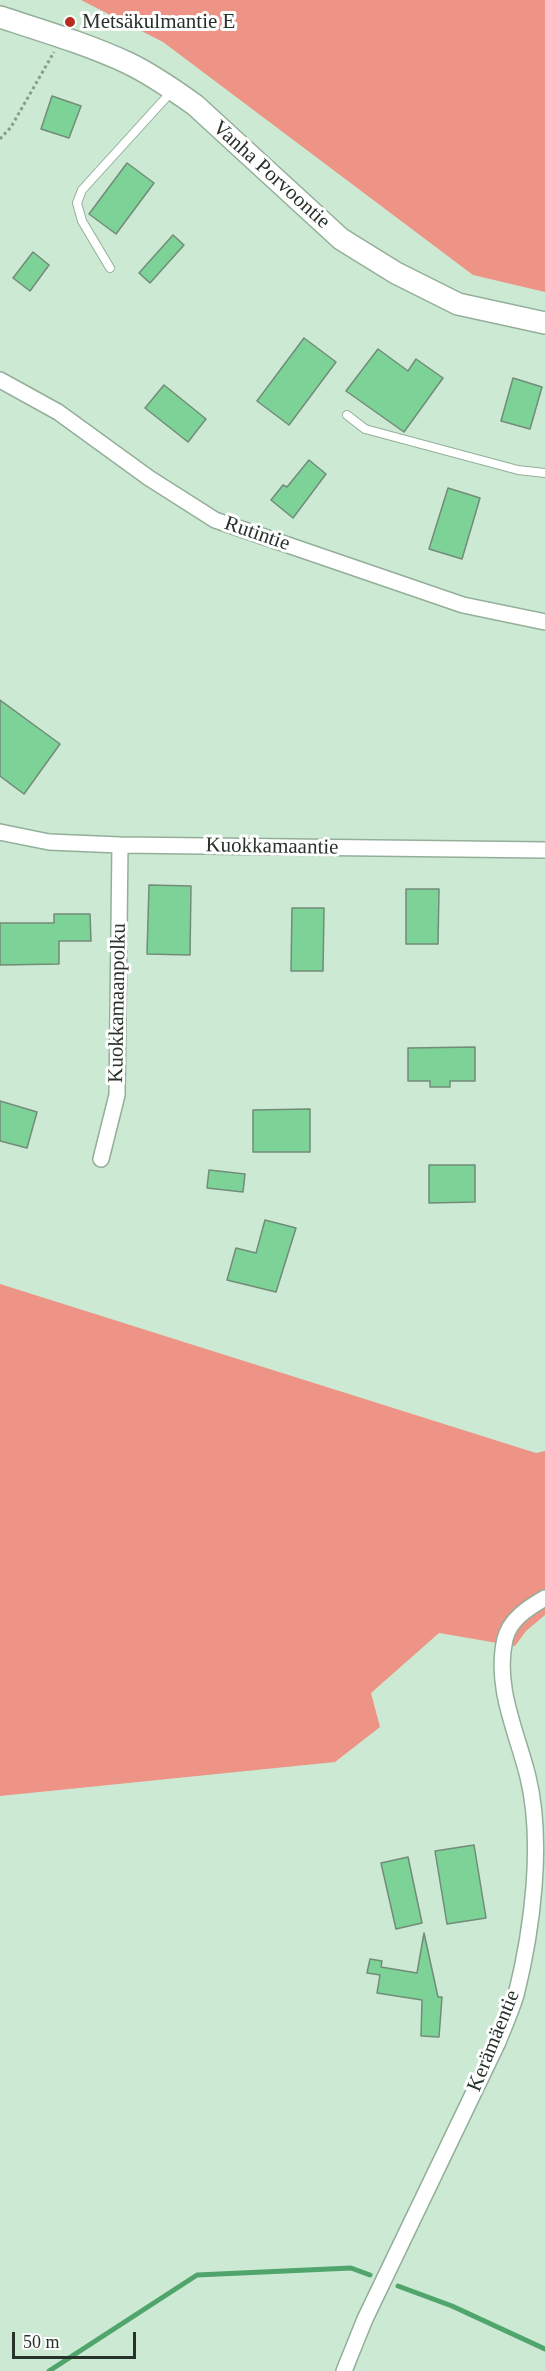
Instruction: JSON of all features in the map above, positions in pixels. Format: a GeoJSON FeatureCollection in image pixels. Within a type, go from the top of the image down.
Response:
{"type":"FeatureCollection","features":[{"type":"Feature","properties":{"kind":"main road","name":"Vanha Porvoontie"},"geometry":{"type":"LineString","coordinates":[[0,17],[62,37],[128,63],[173,90],[195,105],[341,239],[396,273],[458,304],[545,323]]}},
{"type":"Feature","properties":{"kind":"street","name":"Rutintie"},"geometry":{"type":"LineString","coordinates":[[0,380],[58,412],[149,478],[215,520],[463,605],[545,622]]}},
{"type":"Feature","properties":{"kind":"street","name":"Kuokkamaantie"},"geometry":{"type":"LineString","coordinates":[[0,832],[49,842],[120,845],[545,850]]}},
{"type":"Feature","properties":{"kind":"street","name":"Kuokkamaanpolku"},"geometry":{"type":"LineString","coordinates":[[101,1159],[117,1095],[120,845]]}},
{"type":"Feature","properties":{"kind":"street","name":"Kerämäentie"},"geometry":{"type":"LineString","coordinates":[[344,2371],[365,2319],[498,2042],[515,1997],[526,1949],[534,1884],[535,1834],[528,1778],[510,1716],[501,1670],[505,1639],[511,1624],[522,1613],[545,1598]]}},
{"type":"Feature","properties":{"kind":"lane"},"geometry":{"type":"LineString","coordinates":[[110,268],[82,221],[77,203],[82,190],[173,90]]}},
{"type":"Feature","properties":{"kind":"lane"},"geometry":{"type":"LineString","coordinates":[[347,415],[365,429],[518,470],[545,473]]}},
{"type":"Feature","properties":{"kind":"path"},"geometry":{"type":"LineString","coordinates":[[0,138],[11,127],[62,37]]}},
{"type":"Feature","properties":{"kind":"shaded area"},"geometry":{"type":"Polygon","coordinates":[[[81,0],[545,0],[545,292],[473,275],[163,42],[81,0]]]}},
{"type":"Feature","properties":{"kind":"shaded area"},"geometry":{"type":"Polygon","coordinates":[[[0,1284],[536,1453],[545,1451],[545,1615],[526,1631],[515,1646],[439,1633],[371,1693],[380,1727],[335,1762],[0,1796],[0,1284]]]}},
{"type":"Feature","properties":{"kind":"building"},"geometry":{"type":"Polygon","coordinates":[[[52,96],[81,106],[69,138],[41,129],[52,96]]]}},
{"type":"Feature","properties":{"kind":"building"},"geometry":{"type":"Polygon","coordinates":[[[127,163],[154,183],[116,234],[89,214],[127,163]]]}},
{"type":"Feature","properties":{"kind":"building"},"geometry":{"type":"Polygon","coordinates":[[[173,235],[184,245],[150,283],[139,273],[173,235]]]}},
{"type":"Feature","properties":{"kind":"building"},"geometry":{"type":"Polygon","coordinates":[[[33,252],[49,265],[30,291],[13,278],[33,252]]]}},
{"type":"Feature","properties":{"kind":"building"},"geometry":{"type":"Polygon","coordinates":[[[304,338],[336,362],[289,425],[257,401],[304,338]]]}},
{"type":"Feature","properties":{"kind":"building"},"geometry":{"type":"Polygon","coordinates":[[[378,349],[408,371],[416,359],[443,378],[404,432],[346,391],[378,349]]]}},
{"type":"Feature","properties":{"kind":"building"},"geometry":{"type":"Polygon","coordinates":[[[513,378],[542,387],[530,429],[501,421],[513,378]]]}},
{"type":"Feature","properties":{"kind":"building"},"geometry":{"type":"Polygon","coordinates":[[[164,385],[206,419],[188,442],[145,408],[164,385]]]}},
{"type":"Feature","properties":{"kind":"building"},"geometry":{"type":"Polygon","coordinates":[[[309,460],[326,474],[293,518],[271,500],[283,485],[287,487],[309,460]]]}},
{"type":"Feature","properties":{"kind":"building"},"geometry":{"type":"Polygon","coordinates":[[[448,488],[480,498],[462,559],[429,549],[448,488]]]}},
{"type":"Feature","properties":{"kind":"building"},"geometry":{"type":"Polygon","coordinates":[[[0,700],[60,744],[24,794],[0,776],[0,700]]]}},
{"type":"Feature","properties":{"kind":"building"},"geometry":{"type":"Polygon","coordinates":[[[149,885],[191,886],[190,955],[147,954],[149,885]]]}},
{"type":"Feature","properties":{"kind":"building"},"geometry":{"type":"Polygon","coordinates":[[[406,889],[439,889],[438,944],[406,944],[406,889]]]}},
{"type":"Feature","properties":{"kind":"building"},"geometry":{"type":"Polygon","coordinates":[[[292,908],[324,908],[323,971],[291,971],[292,908]]]}},
{"type":"Feature","properties":{"kind":"building"},"geometry":{"type":"Polygon","coordinates":[[[54,914],[90,914],[91,941],[59,941],[59,964],[0,965],[0,923],[54,923],[54,914]]]}},
{"type":"Feature","properties":{"kind":"building"},"geometry":{"type":"Polygon","coordinates":[[[475,1047],[475,1081],[450,1081],[450,1087],[430,1087],[430,1081],[408,1081],[408,1048],[475,1047]]]}},
{"type":"Feature","properties":{"kind":"building"},"geometry":{"type":"Polygon","coordinates":[[[0,1101],[37,1112],[27,1148],[0,1141],[0,1101]]]}},
{"type":"Feature","properties":{"kind":"building"},"geometry":{"type":"Polygon","coordinates":[[[310,1109],[310,1152],[253,1152],[253,1110],[310,1109]]]}},
{"type":"Feature","properties":{"kind":"building"},"geometry":{"type":"Polygon","coordinates":[[[429,1165],[475,1165],[475,1202],[429,1203],[429,1165]]]}},
{"type":"Feature","properties":{"kind":"building"},"geometry":{"type":"Polygon","coordinates":[[[209,1170],[245,1174],[243,1192],[207,1188],[209,1170]]]}},
{"type":"Feature","properties":{"kind":"building"},"geometry":{"type":"Polygon","coordinates":[[[265,1220],[296,1228],[276,1292],[227,1280],[236,1248],[256,1253],[265,1220]]]}},
{"type":"Feature","properties":{"kind":"building"},"geometry":{"type":"Polygon","coordinates":[[[474,1845],[486,1918],[447,1924],[435,1851],[474,1845]]]}},
{"type":"Feature","properties":{"kind":"building"},"geometry":{"type":"Polygon","coordinates":[[[408,1857],[422,1923],[396,1929],[381,1863],[408,1857]]]}},
{"type":"Feature","properties":{"kind":"building"},"geometry":{"type":"Polygon","coordinates":[[[424,1933],[438,1997],[442,1997],[439,2037],[421,2036],[422,2000],[377,1993],[380,1975],[367,1973],[370,1959],[382,1961],[381,1967],[417,1973],[424,1933]]]}},
{"type":"Feature","properties":{"kind":"waterway"},"geometry":{"type":"LineString","coordinates":[[49,2371],[197,2275],[351,2268],[370,2275]]}},
{"type":"Feature","properties":{"kind":"waterway"},"geometry":{"type":"LineString","coordinates":[[398,2286],[452,2306],[545,2349]]}},
{"type":"Feature","properties":{"kind":"place","name":"Metsäkulmantie E"},"geometry":{"type":"Point","coordinates":[70,22]}}]}
